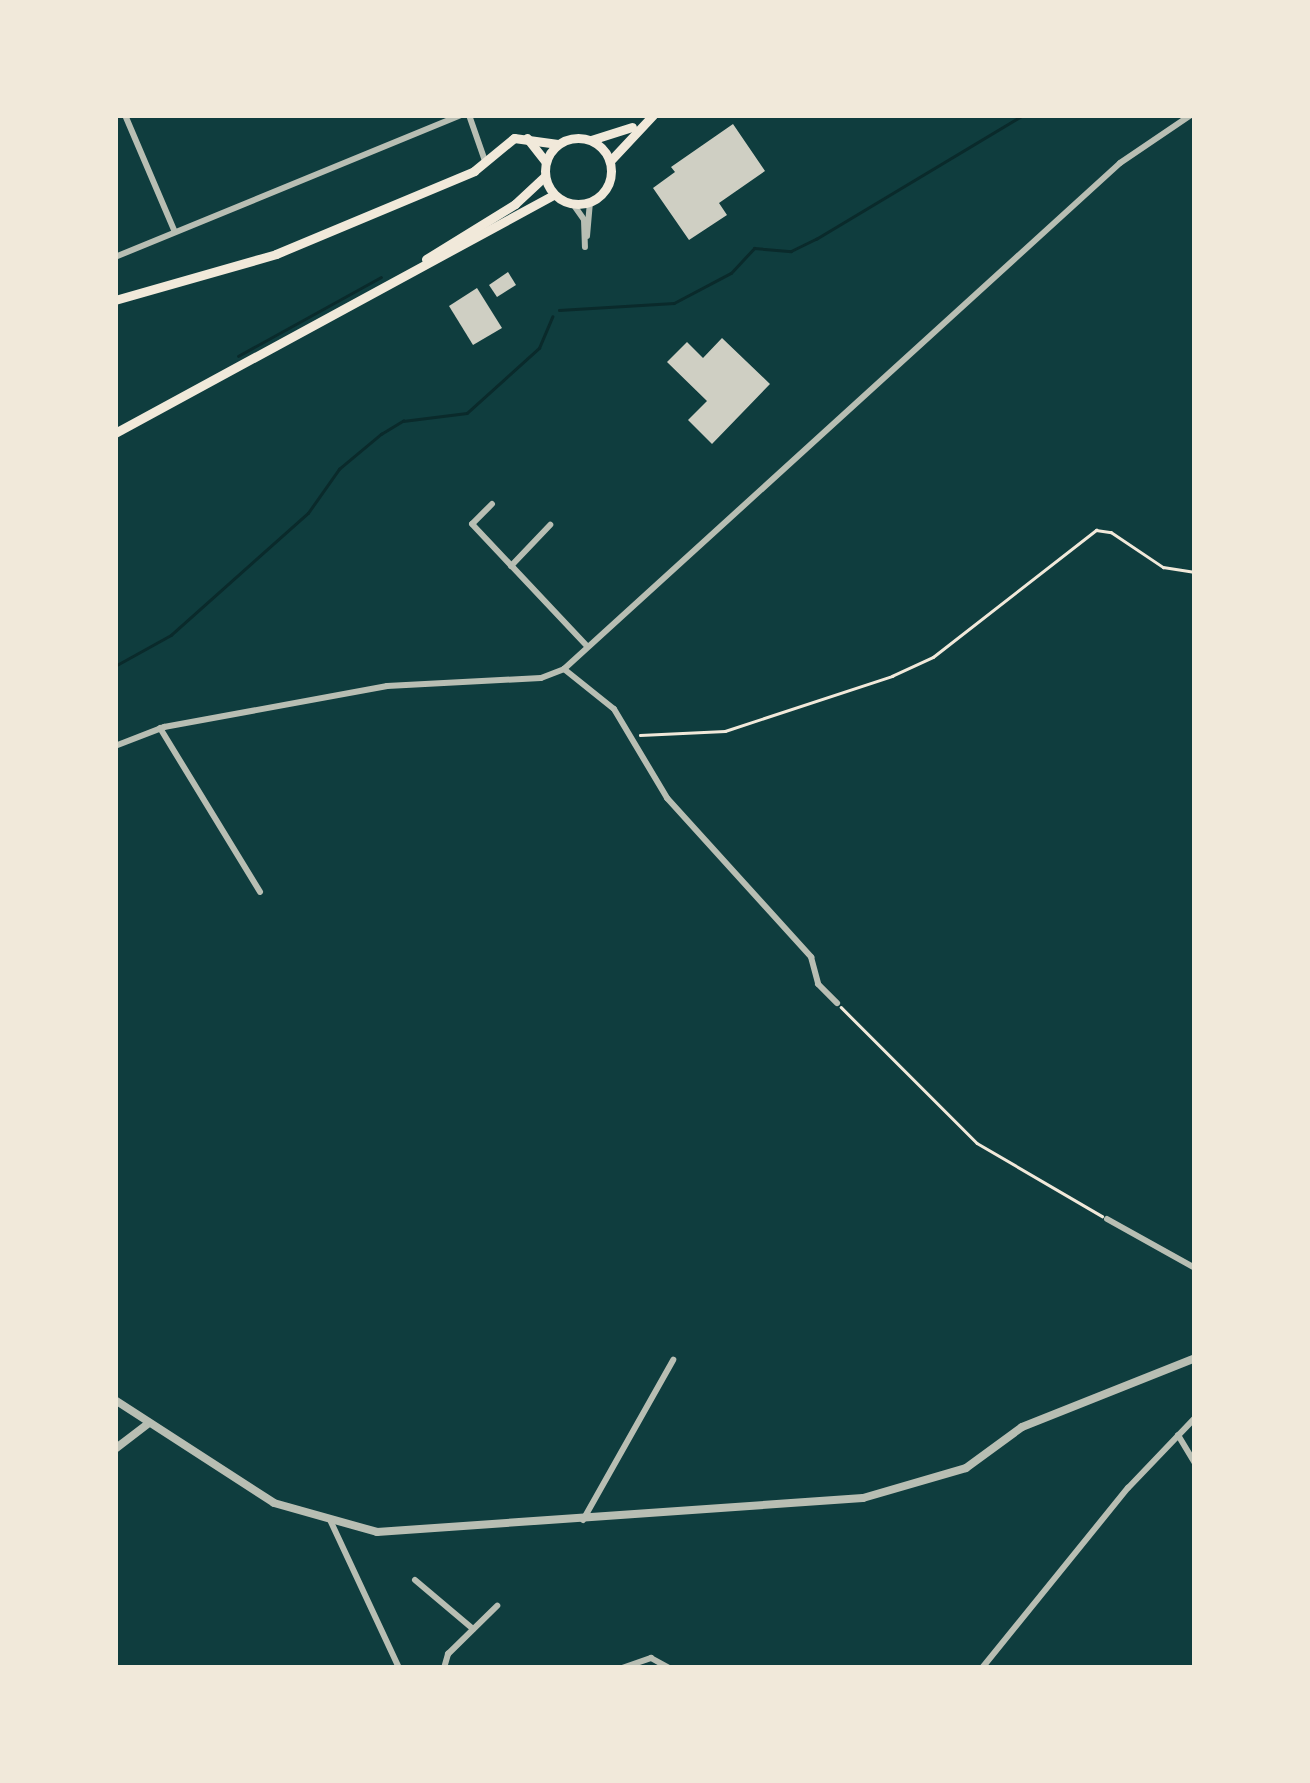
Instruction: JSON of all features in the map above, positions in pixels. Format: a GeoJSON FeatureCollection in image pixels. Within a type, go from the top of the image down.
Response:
{"type":"FeatureCollection","features":[{"type":"Feature","properties":{"kind":"main road"},"geometry":{"type":"LineString","coordinates":[[115,300],[247,266],[486,164],[508,140],[525,136],[558,144],[591,140],[639,124],[653,115]]}},
{"type":"Feature","properties":{"kind":"main road"},"geometry":{"type":"LineString","coordinates":[[558,144],[545,161],[544,177],[554,195],[573,204],[590,203],[606,190],[610,160],[639,124]]}},
{"type":"Feature","properties":{"kind":"main road"},"geometry":{"type":"LineString","coordinates":[[525,136],[545,161]]}},
{"type":"Feature","properties":{"kind":"main road"},"geometry":{"type":"LineString","coordinates":[[591,140],[610,160]]}},
{"type":"Feature","properties":{"kind":"main road"},"geometry":{"type":"LineString","coordinates":[[386,285],[515,204],[544,177]]}},
{"type":"Feature","properties":{"kind":"main road"},"geometry":{"type":"LineString","coordinates":[[115,433],[554,195]]}},
{"type":"Feature","properties":{"kind":"street"},"geometry":{"type":"LineString","coordinates":[[125,115],[175,232]]}},
{"type":"Feature","properties":{"kind":"street"},"geometry":{"type":"LineString","coordinates":[[115,257],[461,115]]}},
{"type":"Feature","properties":{"kind":"street"},"geometry":{"type":"LineString","coordinates":[[469,115],[486,164]]}},
{"type":"Feature","properties":{"kind":"street"},"geometry":{"type":"LineString","coordinates":[[115,746],[160,728],[387,686],[541,678],[564,668],[1120,163],[1191,115]]}},
{"type":"Feature","properties":{"kind":"street"},"geometry":{"type":"LineString","coordinates":[[573,204],[584,220],[584,246],[590,203]]}},
{"type":"Feature","properties":{"kind":"street"},"geometry":{"type":"LineString","coordinates":[[492,504],[472,524],[587,646]]}},
{"type":"Feature","properties":{"kind":"street"},"geometry":{"type":"LineString","coordinates":[[511,566],[550,525]]}},
{"type":"Feature","properties":{"kind":"street"},"geometry":{"type":"LineString","coordinates":[[564,668],[614,709],[667,798],[810,957],[818,984],[837,1003]]}},
{"type":"Feature","properties":{"kind":"street"},"geometry":{"type":"LineString","coordinates":[[160,728],[260,892]]}},
{"type":"Feature","properties":{"kind":"street"},"geometry":{"type":"LineString","coordinates":[[1108,1219],[1195,1268]]}},
{"type":"Feature","properties":{"kind":"street"},"geometry":{"type":"LineString","coordinates":[[115,1400],[274,1504],[377,1532],[582,1521],[863,1498],[966,1468],[1022,1427],[1195,1358]]}},
{"type":"Feature","properties":{"kind":"street"},"geometry":{"type":"LineString","coordinates":[[582,1521],[673,1360]]}},
{"type":"Feature","properties":{"kind":"street"},"geometry":{"type":"LineString","coordinates":[[982,1668],[1195,1418]]}},
{"type":"Feature","properties":{"kind":"street"},"geometry":{"type":"LineString","coordinates":[[115,1449],[149,1423]]}},
{"type":"Feature","properties":{"kind":"street"},"geometry":{"type":"LineString","coordinates":[[1178,1436],[1195,1463]]}},
{"type":"Feature","properties":{"kind":"street"},"geometry":{"type":"LineString","coordinates":[[331,1522],[399,1668]]}},
{"type":"Feature","properties":{"kind":"street"},"geometry":{"type":"LineString","coordinates":[[415,1580],[473,1629]]}},
{"type":"Feature","properties":{"kind":"street"},"geometry":{"type":"LineString","coordinates":[[444,1668],[496,1606]]}},
{"type":"Feature","properties":{"kind":"street"},"geometry":{"type":"LineString","coordinates":[[622,1668],[651,1658],[669,1668]]}},
{"type":"Feature","properties":{"kind":"path"},"geometry":{"type":"LineString","coordinates":[[631,735],[725,731],[892,676],[933,658],[1096,530],[1111,532],[1163,567],[1195,572]]}},
{"type":"Feature","properties":{"kind":"path"},"geometry":{"type":"LineString","coordinates":[[837,1003],[989,1152],[1108,1219]]}},
{"type":"Feature","properties":{"kind":"building"},"geometry":{"type":"Polygon","coordinates":[[[733,124],[765,171],[719,203],[727,215],[689,240],[653,188],[675,172],[671,167],[733,124]]]}},
{"type":"Feature","properties":{"kind":"building"},"geometry":{"type":"Polygon","coordinates":[[[508,272],[516,285],[497,297],[489,285],[508,272]]]}},
{"type":"Feature","properties":{"kind":"building"},"geometry":{"type":"Polygon","coordinates":[[[477,288],[502,328],[473,345],[449,306],[477,288]]]}},
{"type":"Feature","properties":{"kind":"building"},"geometry":{"type":"Polygon","coordinates":[[[722,338],[770,384],[712,444],[688,420],[707,401],[667,362],[687,342],[703,358],[722,338]]]}},
{"type":"Feature","properties":{"kind":"waterway"},"geometry":{"type":"LineString","coordinates":[[559,310],[674,303],[731,273],[754,248],[791,251],[816,239],[1023,115]]}},
{"type":"Feature","properties":{"kind":"waterway"},"geometry":{"type":"LineString","coordinates":[[238,356],[381,277]]}},
{"type":"Feature","properties":{"kind":"waterway"},"geometry":{"type":"LineString","coordinates":[[115,666],[171,635],[308,513],[339,469],[381,434],[403,421],[467,413],[539,348],[552,317]]}}]}
